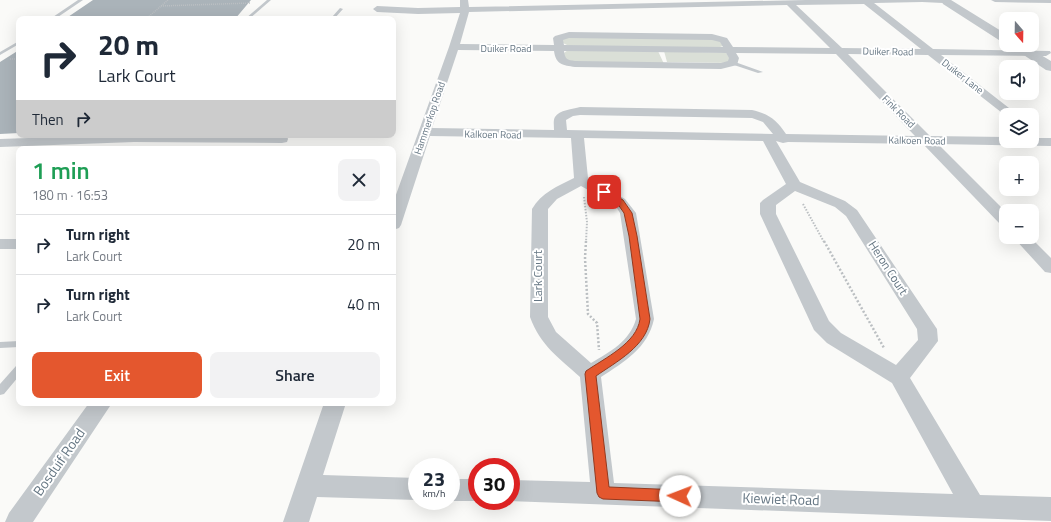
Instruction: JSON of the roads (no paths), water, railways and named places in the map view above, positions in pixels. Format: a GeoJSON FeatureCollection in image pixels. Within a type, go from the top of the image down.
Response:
{"type":"FeatureCollection","features":[{"type":"Feature","properties":{"kind":"street"},"geometry":{"type":"LineString","coordinates":[[393,0],[375,11],[405,11],[464,5],[722,2],[789,3],[920,0]]}},
{"type":"Feature","properties":{"kind":"street"},"geometry":{"type":"LineString","coordinates":[[925,0],[964,1],[999,24]]}},
{"type":"Feature","properties":{"kind":"street"},"geometry":{"type":"LineString","coordinates":[[995,0],[1051,1]]}},
{"type":"Feature","properties":{"kind":"street"},"geometry":{"type":"LineString","coordinates":[[1037,0],[1051,8]]}},
{"type":"Feature","properties":{"kind":"street","name":"Duiker Lane"},"geometry":{"type":"LineString","coordinates":[[862,1],[932,52],[1003,108]]}},
{"type":"Feature","properties":{"kind":"street"},"geometry":{"type":"LineString","coordinates":[[944,1],[999,35]]}},
{"type":"Feature","properties":{"kind":"street","name":"Fink Road"},"geometry":{"type":"LineString","coordinates":[[789,3],[928,140],[999,214]]}},
{"type":"Feature","properties":{"kind":"street","name":"Hammerkop Road"},"geometry":{"type":"LineString","coordinates":[[396,216],[454,47],[464,5]]}},
{"type":"Feature","properties":{"kind":"street","name":"Duiker Road"},"geometry":{"type":"LineString","coordinates":[[454,47],[932,52],[999,50]]}},
{"type":"Feature","properties":{"kind":"street"},"geometry":{"type":"LineString","coordinates":[[558,48],[560,58],[564,62],[575,64],[721,66],[733,63],[734,58],[730,50]]}},
{"type":"Feature","properties":{"kind":"street"},"geometry":{"type":"LineString","coordinates":[[1034,52],[1051,67]]}},
{"type":"Feature","properties":{"kind":"street"},"geometry":{"type":"LineString","coordinates":[[603,493],[590,374],[622,352],[635,340],[644,327],[645,319],[633,236],[628,213],[620,202],[581,180],[569,135],[560,118],[569,112],[580,111],[752,114],[766,117],[772,122],[776,139],[794,185],[768,203],[768,214],[821,325],[834,338],[899,376],[974,506]]}},
{"type":"Feature","properties":{"kind":"street","name":"Kalkoen Road"},"geometry":{"type":"LineString","coordinates":[[424,132],[776,139],[1049,142]]}},
{"type":"Feature","properties":{"kind":"street"},"geometry":{"type":"LineString","coordinates":[[1039,136],[1049,142]]}},
{"type":"Feature","properties":{"kind":"street"},"geometry":{"type":"LineString","coordinates":[[0,143],[112,138]]}},
{"type":"Feature","properties":{"kind":"street"},"geometry":{"type":"LineString","coordinates":[[125,146],[134,138]]}},
{"type":"Feature","properties":{"kind":"street"},"geometry":{"type":"LineString","coordinates":[[172,138],[281,141]]}},
{"type":"Feature","properties":{"kind":"street"},"geometry":{"type":"LineString","coordinates":[[0,152],[16,151]]}},
{"type":"Feature","properties":{"kind":"street","name":"Lark Court"},"geometry":{"type":"LineString","coordinates":[[581,180],[550,197],[543,203],[540,209],[539,317],[540,324],[549,337],[590,374]]}},
{"type":"Feature","properties":{"kind":"street","name":"Heron Court"},"geometry":{"type":"LineString","coordinates":[[794,185],[840,204],[852,213],[927,329],[928,341],[899,376]]}},
{"type":"Feature","properties":{"kind":"street"},"geometry":{"type":"LineString","coordinates":[[0,244],[16,244]]}},
{"type":"Feature","properties":{"kind":"street"},"geometry":{"type":"LineString","coordinates":[[1028,244],[1051,268]]}},
{"type":"Feature","properties":{"kind":"street","name":"Bosduif Road"},"geometry":{"type":"LineString","coordinates":[[18,522],[98,406]]}},
{"type":"Feature","properties":{"kind":"street"},"geometry":{"type":"LineString","coordinates":[[296,522],[334,406]]}},
{"type":"Feature","properties":{"kind":"street"},"geometry":{"type":"LineString","coordinates":[[308,486],[408,489]]}},
{"type":"Feature","properties":{"kind":"street","name":"Kiewiet Road"},"geometry":{"type":"LineString","coordinates":[[520,491],[1051,509]]}},
{"type":"Feature","properties":{"kind":"lane"},"geometry":{"type":"LineString","coordinates":[[57,16],[82,0]]}},
{"type":"Feature","properties":{"kind":"lane"},"geometry":{"type":"LineString","coordinates":[[250,16],[268,1]]}},
{"type":"Feature","properties":{"kind":"lane"},"geometry":{"type":"LineString","coordinates":[[335,16],[341,9]]}},
{"type":"Feature","properties":{"kind":"lane"},"geometry":{"type":"LineString","coordinates":[[0,54],[16,44]]}},
{"type":"Feature","properties":{"kind":"lane"},"geometry":{"type":"LineString","coordinates":[[733,63],[760,72]]}},
{"type":"Feature","properties":{"kind":"lane"},"geometry":{"type":"LineString","coordinates":[[0,345],[16,344]]}},
{"type":"Feature","properties":{"kind":"lane"},"geometry":{"type":"LineString","coordinates":[[0,392],[16,373]]}}]}
